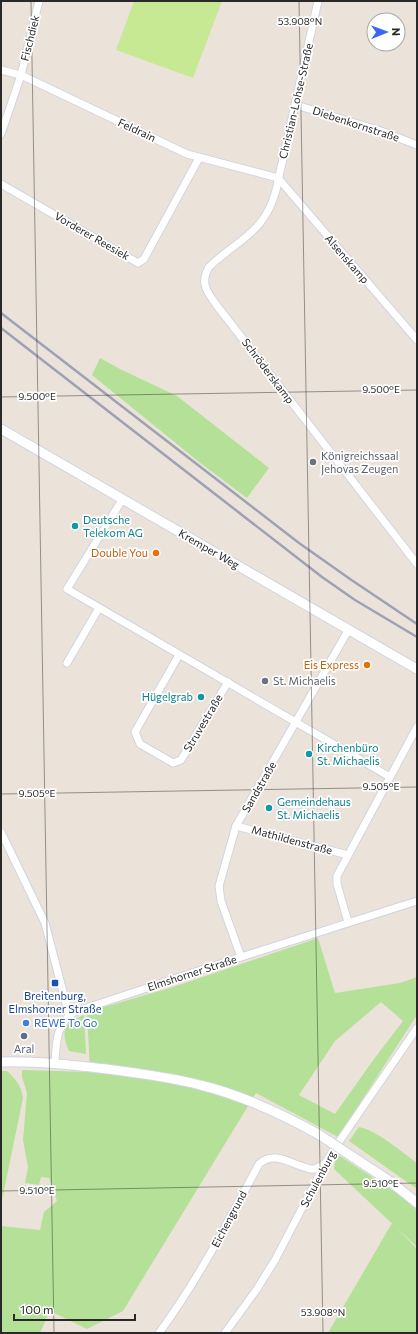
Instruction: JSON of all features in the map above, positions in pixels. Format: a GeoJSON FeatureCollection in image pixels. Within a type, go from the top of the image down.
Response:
{"type":"FeatureCollection","features":[{"type":"Feature","properties":{"kind":"street","name":"Fischdiek"},"geometry":{"type":"LineString","coordinates":[[21,75],[39,1]]}},
{"type":"Feature","properties":{"kind":"street","name":"Christian-Lohse-Straße"},"geometry":{"type":"LineString","coordinates":[[278,178],[296,105],[318,1]]}},
{"type":"Feature","properties":{"kind":"street","name":"Feldrain"},"geometry":{"type":"LineString","coordinates":[[1,70],[21,75],[187,154],[278,178]]}},
{"type":"Feature","properties":{"kind":"street"},"geometry":{"type":"LineString","coordinates":[[1,134],[21,75]]}},
{"type":"Feature","properties":{"kind":"street","name":"Diebenkornstraße"},"geometry":{"type":"LineString","coordinates":[[296,105],[381,131],[417,145]]}},
{"type":"Feature","properties":{"kind":"street","name":"Vorderer Reesiek"},"geometry":{"type":"LineString","coordinates":[[1,184],[138,263],[144,259],[199,158]]}},
{"type":"Feature","properties":{"kind":"street","name":"Alsenskamp"},"geometry":{"type":"LineString","coordinates":[[278,178],[417,340]]}},
{"type":"Feature","properties":{"kind":"street","name":"Schröderskamp"},"geometry":{"type":"LineString","coordinates":[[278,178],[274,198],[264,219],[256,228],[209,267],[204,280],[206,289],[218,307],[417,564]]}},
{"type":"Feature","properties":{"kind":"street","name":"Kremper Weg"},"geometry":{"type":"LineString","coordinates":[[1,429],[417,669]]}},
{"type":"Feature","properties":{"kind":"street","name":"Struvestraße"},"geometry":{"type":"LineString","coordinates":[[122,500],[67,589],[296,723],[390,776]]}},
{"type":"Feature","properties":{"kind":"street"},"geometry":{"type":"LineString","coordinates":[[67,663],[99,608]]}},
{"type":"Feature","properties":{"kind":"street","name":"Sandstraße"},"geometry":{"type":"LineString","coordinates":[[241,957],[219,892],[220,878],[236,826],[349,629]]}},
{"type":"Feature","properties":{"kind":"street","name":"Struvestraße"},"geometry":{"type":"LineString","coordinates":[[179,655],[135,732],[140,744],[173,763],[181,760],[228,682]]}},
{"type":"Feature","properties":{"kind":"street"},"geometry":{"type":"LineString","coordinates":[[348,922],[336,880],[417,727]]}},
{"type":"Feature","properties":{"kind":"street","name":"Mathildenstraße"},"geometry":{"type":"LineString","coordinates":[[236,826],[348,855]]}},
{"type":"Feature","properties":{"kind":"street"},"geometry":{"type":"LineString","coordinates":[[1,832],[46,923],[69,1015],[58,1031],[55,1063]]}},
{"type":"Feature","properties":{"kind":"street","name":"Elmshorner Straße"},"geometry":{"type":"LineString","coordinates":[[69,1015],[74,1012],[241,957],[417,901]]}},
{"type":"Feature","properties":{"kind":"street","name":"Schulenburg"},"geometry":{"type":"LineString","coordinates":[[224,1333],[257,1289],[275,1260],[325,1164],[417,1028]]}},
{"type":"Feature","properties":{"kind":"street"},"geometry":{"type":"LineString","coordinates":[[1,1062],[55,1063],[162,1076],[201,1085],[244,1098],[282,1114],[318,1134],[391,1182],[417,1202]]}},
{"type":"Feature","properties":{"kind":"street","name":"Eichengrund"},"geometry":{"type":"LineString","coordinates":[[159,1333],[201,1270],[259,1164],[267,1158],[273,1157],[311,1169],[316,1169],[325,1164]]}},
{"type":"Feature","properties":{"kind":"green space"},"geometry":{"type":"Polygon","coordinates":[[[134,1],[222,1],[193,78],[116,50],[134,1]]]}},
{"type":"Feature","properties":{"kind":"green space"},"geometry":{"type":"Polygon","coordinates":[[[100,358],[177,396],[269,468],[247,498],[199,462],[92,375],[100,358]]]}},
{"type":"Feature","properties":{"kind":"green space"},"geometry":{"type":"Polygon","coordinates":[[[318,938],[335,993],[400,983],[417,977],[417,1015],[338,1137],[256,1093],[123,1311],[87,1329],[50,1311],[40,1333],[1,1333],[1,1226],[40,1230],[44,1212],[57,1201],[49,1178],[41,1177],[39,1185],[25,1183],[28,1167],[23,1140],[27,1093],[22,1077],[22,1070],[90,1072],[87,1012],[173,987],[318,938]],[[381,1002],[335,1041],[299,1095],[335,1114],[403,1021],[381,1002]]]}},
{"type":"Feature","properties":{"kind":"green space"},"geometry":{"type":"Polygon","coordinates":[[[84,1015],[86,1054],[69,1051],[65,1038],[66,1028],[68,1025],[72,1021],[84,1015]]]}},
{"type":"Feature","properties":{"kind":"green space"},"geometry":{"type":"Polygon","coordinates":[[[1,1071],[7,1071],[15,1080],[21,1090],[23,1098],[1,1205],[1,1071]]]}},
{"type":"Feature","properties":{"kind":"green space"},"geometry":{"type":"Polygon","coordinates":[[[359,1127],[373,1132],[417,1163],[417,1189],[349,1141],[359,1127]]]}},
{"type":"Feature","properties":{"kind":"green space"},"geometry":{"type":"Polygon","coordinates":[[[336,1156],[340,1156],[401,1196],[417,1210],[417,1247],[334,1169],[336,1156]]]}},
{"type":"Feature","properties":{"kind":"green space"},"geometry":{"type":"Polygon","coordinates":[[[392,1223],[417,1249],[417,1333],[328,1333],[392,1223]]]}},
{"type":"Feature","properties":{"kind":"railway"},"geometry":{"type":"LineString","coordinates":[[1,313],[299,543],[417,624]]}},
{"type":"Feature","properties":{"kind":"railway"},"geometry":{"type":"LineString","coordinates":[[1,328],[322,577],[355,600],[417,637]]}},
{"type":"Feature","properties":{"kind":"place","name":"Königreichssaal Jehovas Zeugen"},"geometry":{"type":"Point","coordinates":[313,462]}},
{"type":"Feature","properties":{"kind":"place","name":"Deutsche Telekom AG"},"geometry":{"type":"Point","coordinates":[75,526]}},
{"type":"Feature","properties":{"kind":"place","name":"Double You"},"geometry":{"type":"Point","coordinates":[156,553]}},
{"type":"Feature","properties":{"kind":"place","name":"Eis Express"},"geometry":{"type":"Point","coordinates":[367,665]}},
{"type":"Feature","properties":{"kind":"place","name":"St. Michaelis"},"geometry":{"type":"Point","coordinates":[265,681]}},
{"type":"Feature","properties":{"kind":"place","name":"Hügelgrab"},"geometry":{"type":"Point","coordinates":[201,697]}},
{"type":"Feature","properties":{"kind":"place","name":"Kirchenbüro St. Michaelis"},"geometry":{"type":"Point","coordinates":[309,754]}},
{"type":"Feature","properties":{"kind":"place","name":"Gemeindehaus St. Michaelis"},"geometry":{"type":"Point","coordinates":[269,808]}},
{"type":"Feature","properties":{"kind":"place","name":"Breitenburg, Elmshorner Straße"},"geometry":{"type":"Point","coordinates":[55,983]}},
{"type":"Feature","properties":{"kind":"place","name":"REWE To Go"},"geometry":{"type":"Point","coordinates":[26,1023]}},
{"type":"Feature","properties":{"kind":"place","name":"Aral"},"geometry":{"type":"Point","coordinates":[24,1036]}}]}
